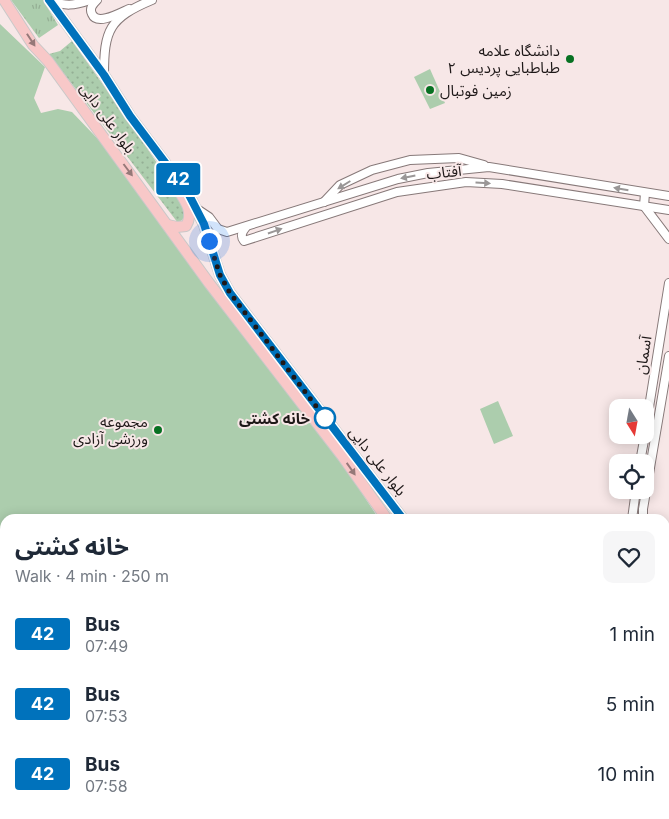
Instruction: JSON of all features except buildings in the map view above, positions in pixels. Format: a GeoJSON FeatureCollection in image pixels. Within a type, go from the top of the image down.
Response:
{"type":"FeatureCollection","features":[{"type":"Feature","properties":{"kind":"main road","name":"بلوار علی دایی"},"geometry":{"type":"LineString","coordinates":[[4,0],[34,45],[48,61],[209,283],[383,514]]}},
{"type":"Feature","properties":{"kind":"main road","name":"بلوار علی دایی"},"geometry":{"type":"LineString","coordinates":[[49,0],[104,75],[130,116],[188,193],[204,224],[220,275],[230,293],[399,514]]}},
{"type":"Feature","properties":{"kind":"main road"},"geometry":{"type":"LineString","coordinates":[[158,153],[188,206],[190,214],[190,219],[186,226],[168,225]]}},
{"type":"Feature","properties":{"kind":"street"},"geometry":{"type":"LineString","coordinates":[[49,0],[64,6],[71,6],[90,0]]}},
{"type":"Feature","properties":{"kind":"street"},"geometry":{"type":"LineString","coordinates":[[97,0],[91,7],[91,12],[93,17],[98,19],[152,0]]}},
{"type":"Feature","properties":{"kind":"street"},"geometry":{"type":"LineString","coordinates":[[104,75],[104,50],[107,35],[115,22],[138,6]]}},
{"type":"Feature","properties":{"kind":"street"},"geometry":{"type":"LineString","coordinates":[[322,204],[340,185],[372,170],[410,160],[459,158],[491,167]]}},
{"type":"Feature","properties":{"kind":"street","name":"آفتاب"},"geometry":{"type":"LineString","coordinates":[[197,209],[209,217],[218,229],[227,232],[398,179],[428,173],[491,167],[669,196]]}},
{"type":"Feature","properties":{"kind":"street","name":"آفتاب"},"geometry":{"type":"LineString","coordinates":[[246,227],[242,233],[244,241],[397,192],[466,182],[502,184],[669,210]]}},
{"type":"Feature","properties":{"kind":"street"},"geometry":{"type":"LineString","coordinates":[[645,193],[644,206],[669,238]]}},
{"type":"Feature","properties":{"kind":"street","name":"آسمان"},"geometry":{"type":"LineString","coordinates":[[651,399],[669,283]]}},
{"type":"Feature","properties":{"kind":"street","name":"آسمان"},"geometry":{"type":"LineString","coordinates":[[642,514],[668,374],[669,356]]}},
{"type":"Feature","properties":{"kind":"street"},"geometry":{"type":"LineString","coordinates":[[633,514],[635,499]]}},
{"type":"Feature","properties":{"kind":"green space"},"geometry":{"type":"Polygon","coordinates":[[[11,0],[43,0],[58,25],[39,38],[11,0]]]}},
{"type":"Feature","properties":{"kind":"green space","name":"مجموعه ورزشی آزادی"},"geometry":{"type":"Polygon","coordinates":[[[0,24],[45,67],[34,98],[41,113],[58,109],[72,112],[117,159],[342,463],[376,514],[0,514],[0,24]]]}},
{"type":"Feature","properties":{"kind":"green space"},"geometry":{"type":"Polygon","coordinates":[[[72,41],[135,130],[173,188],[181,202],[186,217],[178,223],[49,54],[60,51],[72,41]]]}},
{"type":"Feature","properties":{"kind":"green space","name":"زمین فوتبال"},"geometry":{"type":"Polygon","coordinates":[[[430,69],[445,103],[430,109],[414,77],[430,69]]]}},
{"type":"Feature","properties":{"kind":"green space"},"geometry":{"type":"Polygon","coordinates":[[[498,401],[513,436],[494,444],[480,409],[498,401]]]}},
{"type":"Feature","properties":{"kind":"bus line","name":"42"},"geometry":{"type":"LineString","coordinates":[[49,0],[104,75],[130,116],[188,193],[204,224],[220,275],[230,293],[399,514]]}},
{"type":"Feature","properties":{"kind":"place","name":"دانشگاه علامه طباطبایی پردیس ۲"},"geometry":{"type":"Point","coordinates":[570,59]}},
{"type":"Feature","properties":{"kind":"place","name":"زمین فوتبال"},"geometry":{"type":"Point","coordinates":[430,90]}},
{"type":"Feature","properties":{"kind":"place","name":"خانه کشتی"},"geometry":{"type":"Point","coordinates":[325,418]}},
{"type":"Feature","properties":{"kind":"place","name":"مجموعه ورزشی آزادی"},"geometry":{"type":"Point","coordinates":[158,430]}},
{"type":"Feature","properties":{"kind":"route"},"geometry":{"type":"LineString","coordinates":[[209,241],[220,275],[230,293],[325,418]]}}]}
